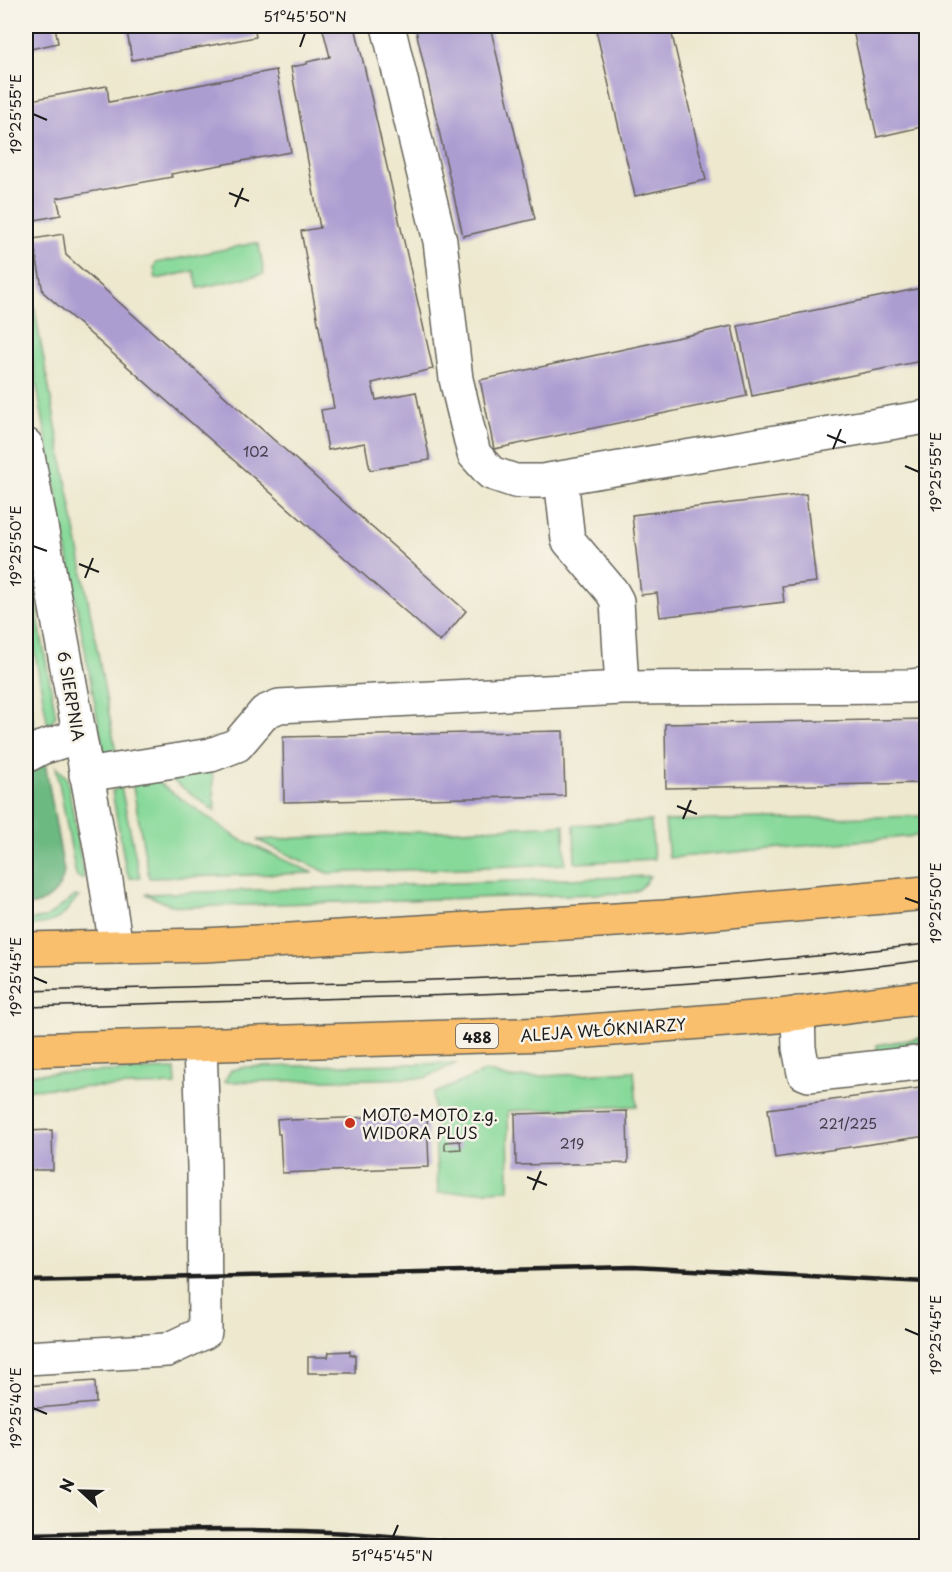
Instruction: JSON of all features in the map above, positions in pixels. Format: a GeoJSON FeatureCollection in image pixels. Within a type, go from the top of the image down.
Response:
{"type":"FeatureCollection","features":[{"type":"Feature","properties":{"kind":"main road"},"geometry":{"type":"LineString","coordinates":[[26,949],[290,940],[665,917],[927,893]]}},
{"type":"Feature","properties":{"kind":"main road","name":"ALEJA WŁÓKNIARZY"},"geometry":{"type":"LineString","coordinates":[[26,1050],[551,1034],[668,1026],[927,998]]}},
{"type":"Feature","properties":{"kind":"street"},"geometry":{"type":"LineString","coordinates":[[388,26],[440,241],[456,380],[474,454],[491,473],[515,481],[542,481],[927,417]]}},
{"type":"Feature","properties":{"kind":"street","name":"6 SIERPNIA"},"geometry":{"type":"LineString","coordinates":[[26,445],[104,868],[116,947]]}},
{"type":"Feature","properties":{"kind":"street"},"geometry":{"type":"LineString","coordinates":[[561,478],[568,540],[617,601],[622,688]]}},
{"type":"Feature","properties":{"kind":"street"},"geometry":{"type":"LineString","coordinates":[[86,775],[211,755],[237,745],[265,712],[279,706],[622,688],[927,684]]}},
{"type":"Feature","properties":{"kind":"street"},"geometry":{"type":"LineString","coordinates":[[26,756],[41,747],[79,736]]}},
{"type":"Feature","properties":{"kind":"street"},"geometry":{"type":"LineString","coordinates":[[798,1013],[801,1061],[804,1073],[809,1075],[927,1062]]}},
{"type":"Feature","properties":{"kind":"street"},"geometry":{"type":"LineString","coordinates":[[26,1358],[166,1350],[205,1332],[204,1166],[200,1045]]}},
{"type":"Feature","properties":{"kind":"green space"},"geometry":{"type":"Polygon","coordinates":[[[255,243],[259,245],[264,274],[198,288],[194,271],[156,279],[154,267],[156,263],[255,243]]]}},
{"type":"Feature","properties":{"kind":"green space"},"geometry":{"type":"Polygon","coordinates":[[[26,263],[116,752],[104,754],[26,327],[26,263]]]}},
{"type":"Feature","properties":{"kind":"green space"},"geometry":{"type":"Polygon","coordinates":[[[26,552],[56,716],[48,726],[26,604],[26,552]]]}},
{"type":"Feature","properties":{"kind":"green space"},"geometry":{"type":"Polygon","coordinates":[[[26,677],[35,733],[26,738],[26,677]]]}},
{"type":"Feature","properties":{"kind":"green space"},"geometry":{"type":"Polygon","coordinates":[[[45,762],[64,872],[60,886],[51,896],[40,903],[26,906],[26,769],[45,762]]]}},
{"type":"Feature","properties":{"kind":"green space"},"geometry":{"type":"Polygon","coordinates":[[[56,766],[67,778],[84,878],[81,879],[76,875],[56,766]]]}},
{"type":"Feature","properties":{"kind":"green space"},"geometry":{"type":"Polygon","coordinates":[[[212,768],[215,811],[159,771],[212,768]]]}},
{"type":"Feature","properties":{"kind":"green space"},"geometry":{"type":"Polygon","coordinates":[[[146,774],[239,839],[313,873],[149,878],[132,782],[146,774]]]}},
{"type":"Feature","properties":{"kind":"green space"},"geometry":{"type":"Polygon","coordinates":[[[121,787],[140,878],[130,878],[126,870],[112,791],[121,787]]]}},
{"type":"Feature","properties":{"kind":"green space"},"geometry":{"type":"Polygon","coordinates":[[[926,816],[926,835],[669,858],[665,821],[926,816]]]}},
{"type":"Feature","properties":{"kind":"green space"},"geometry":{"type":"Polygon","coordinates":[[[651,821],[654,859],[575,863],[574,825],[651,821]]]}},
{"type":"Feature","properties":{"kind":"green space"},"geometry":{"type":"Polygon","coordinates":[[[564,825],[565,864],[328,873],[257,840],[564,825]]]}},
{"type":"Feature","properties":{"kind":"green space"},"geometry":{"type":"Polygon","coordinates":[[[650,876],[639,890],[628,893],[184,907],[168,904],[145,894],[650,876]]]}},
{"type":"Feature","properties":{"kind":"green space"},"geometry":{"type":"Polygon","coordinates":[[[75,896],[79,897],[59,918],[36,925],[26,925],[26,920],[46,918],[75,896]]]}},
{"type":"Feature","properties":{"kind":"green space"},"geometry":{"type":"Polygon","coordinates":[[[926,1037],[926,1050],[878,1056],[877,1045],[926,1037]]]}},
{"type":"Feature","properties":{"kind":"green space"},"geometry":{"type":"Polygon","coordinates":[[[457,1063],[425,1078],[224,1082],[231,1070],[246,1067],[457,1063]]]}},
{"type":"Feature","properties":{"kind":"green space"},"geometry":{"type":"Polygon","coordinates":[[[175,1069],[176,1085],[26,1089],[26,1074],[175,1069]]]}},
{"type":"Feature","properties":{"kind":"green space"},"geometry":{"type":"Polygon","coordinates":[[[486,1071],[509,1078],[634,1071],[637,1106],[508,1111],[509,1190],[438,1193],[433,1094],[486,1071]]]}},
{"type":"Feature","properties":{"kind":"building"},"geometry":{"type":"Polygon","coordinates":[[[26,26],[55,26],[58,43],[26,50],[26,26]]]}},
{"type":"Feature","properties":{"kind":"building"},"geometry":{"type":"Polygon","coordinates":[[[126,26],[254,26],[256,37],[132,60],[126,26]]]}},
{"type":"Feature","properties":{"kind":"building"},"geometry":{"type":"Polygon","coordinates":[[[322,26],[355,26],[433,369],[372,383],[376,400],[416,392],[430,460],[370,470],[365,443],[328,450],[321,410],[334,408],[301,231],[320,228],[291,67],[330,57],[322,26]]]}},
{"type":"Feature","properties":{"kind":"building"},"geometry":{"type":"Polygon","coordinates":[[[415,26],[490,26],[535,219],[463,236],[415,26]]]}},
{"type":"Feature","properties":{"kind":"building"},"geometry":{"type":"Polygon","coordinates":[[[595,26],[670,26],[706,180],[635,196],[595,26]]]}},
{"type":"Feature","properties":{"kind":"building"},"geometry":{"type":"Polygon","coordinates":[[[852,26],[926,26],[926,126],[877,137],[852,26]]]}},
{"type":"Feature","properties":{"kind":"building"},"geometry":{"type":"Polygon","coordinates":[[[276,70],[291,152],[57,198],[61,215],[30,221],[26,199],[26,78],[31,100],[107,86],[109,102],[276,70]]]}},
{"type":"Feature","properties":{"kind":"building"},"geometry":{"type":"Polygon","coordinates":[[[63,234],[66,255],[466,611],[440,642],[43,292],[33,239],[63,234]]]}},
{"type":"Feature","properties":{"kind":"building"},"geometry":{"type":"Polygon","coordinates":[[[926,287],[926,360],[752,396],[738,326],[926,287]]]}},
{"type":"Feature","properties":{"kind":"building"},"geometry":{"type":"Polygon","coordinates":[[[732,326],[747,396],[494,449],[480,380],[732,326]]]}},
{"type":"Feature","properties":{"kind":"building"},"geometry":{"type":"Polygon","coordinates":[[[806,494],[816,582],[782,586],[784,602],[660,617],[657,593],[641,595],[632,515],[806,494]]]}},
{"type":"Feature","properties":{"kind":"building"},"geometry":{"type":"Polygon","coordinates":[[[926,719],[926,783],[666,788],[665,724],[926,719]]]}},
{"type":"Feature","properties":{"kind":"building"},"geometry":{"type":"Polygon","coordinates":[[[563,731],[565,796],[284,802],[283,737],[563,731]]]}},
{"type":"Feature","properties":{"kind":"building"},"geometry":{"type":"Polygon","coordinates":[[[926,1087],[926,1136],[775,1158],[768,1109],[926,1087]]]}},
{"type":"Feature","properties":{"kind":"building"},"geometry":{"type":"Polygon","coordinates":[[[627,1111],[628,1163],[516,1165],[515,1114],[627,1111]]]}},
{"type":"Feature","properties":{"kind":"building"},"geometry":{"type":"Polygon","coordinates":[[[427,1115],[429,1167],[282,1173],[277,1119],[427,1115]]]}},
{"type":"Feature","properties":{"kind":"building"},"geometry":{"type":"Polygon","coordinates":[[[52,1130],[53,1170],[26,1170],[26,1131],[52,1130]]]}},
{"type":"Feature","properties":{"kind":"building"},"geometry":{"type":"Polygon","coordinates":[[[460,1141],[461,1149],[445,1150],[445,1142],[460,1141]]]}},
{"type":"Feature","properties":{"kind":"building"},"geometry":{"type":"Polygon","coordinates":[[[350,1351],[350,1355],[355,1355],[355,1373],[308,1373],[308,1357],[328,1357],[329,1352],[350,1351]]]}},
{"type":"Feature","properties":{"kind":"building"},"geometry":{"type":"Polygon","coordinates":[[[95,1381],[96,1403],[26,1409],[26,1386],[95,1381]]]}},
{"type":"Feature","properties":{"kind":"tram line"},"geometry":{"type":"LineString","coordinates":[[26,991],[364,982],[589,973],[702,966],[926,944]]}},
{"type":"Feature","properties":{"kind":"tram line"},"geometry":{"type":"LineString","coordinates":[[26,1007],[424,996],[640,987],[783,976],[926,960]]}},
{"type":"Feature","properties":{"kind":"railway"},"geometry":{"type":"LineString","coordinates":[[26,1281],[633,1267],[926,1282]]}},
{"type":"Feature","properties":{"kind":"railway"},"geometry":{"type":"LineString","coordinates":[[26,1534],[269,1530],[351,1533],[491,1546]]}},
{"type":"Feature","properties":{"kind":"place","name":"MOTO-MOTO z.g. WIDORA PLUS"},"geometry":{"type":"Point","coordinates":[350,1123]}}]}
